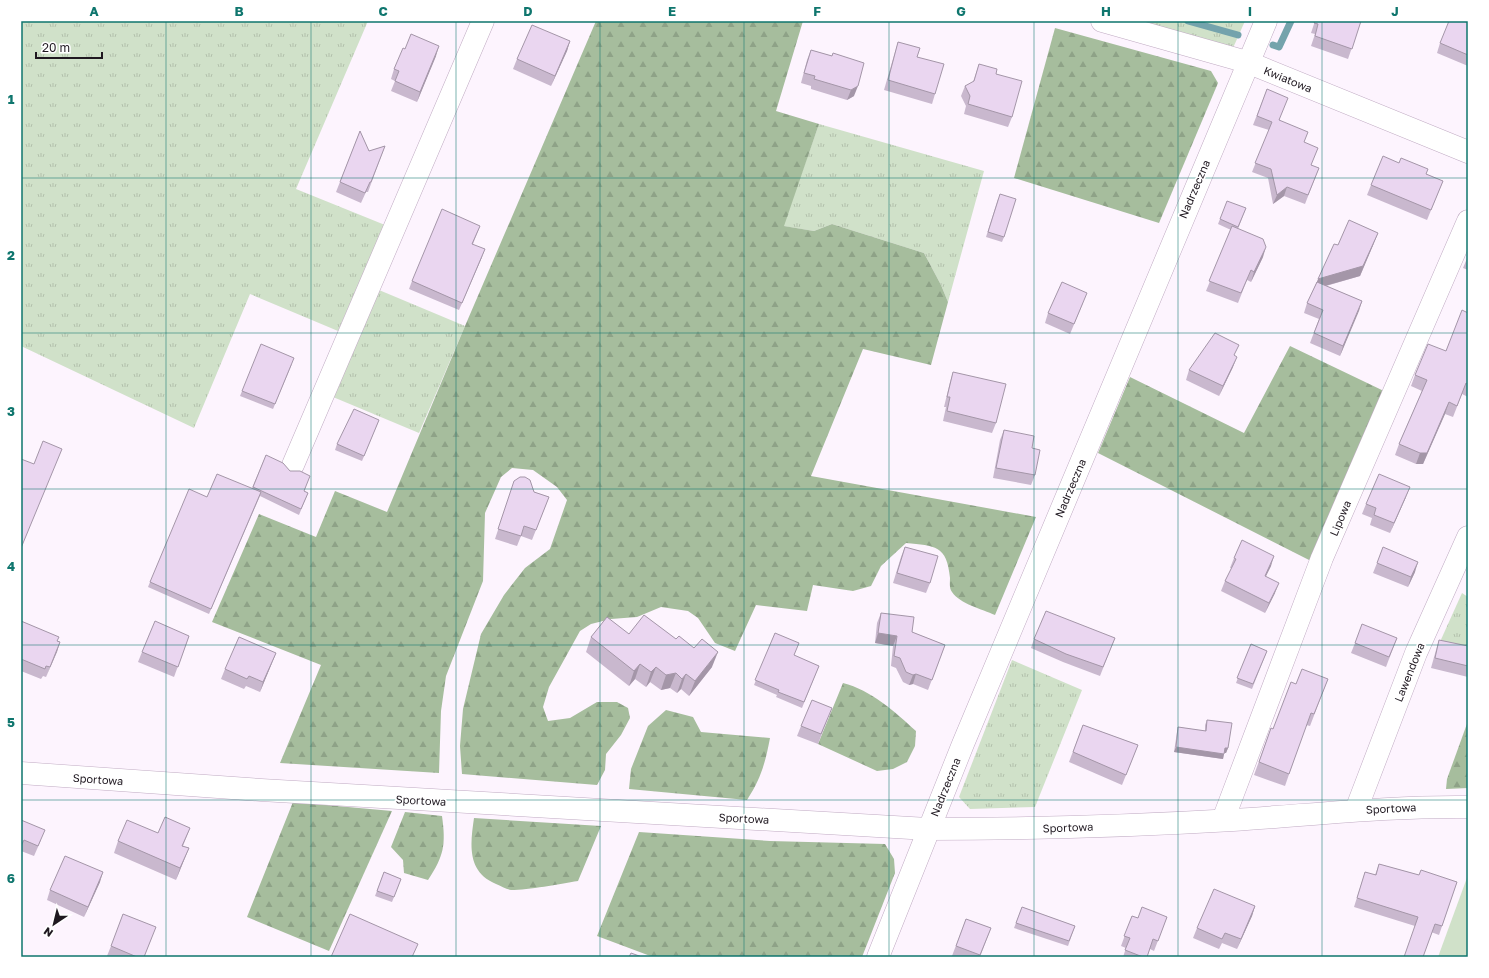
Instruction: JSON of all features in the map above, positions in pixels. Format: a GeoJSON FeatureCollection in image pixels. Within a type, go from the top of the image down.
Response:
{"type":"FeatureCollection","features":[{"type":"Feature","properties":{"kind":"street"},"geometry":{"type":"LineString","coordinates":[[293,465],[483,21]]}},
{"type":"Feature","properties":{"kind":"street","name":"Kwiatowa"},"geometry":{"type":"LineString","coordinates":[[1102,21],[1247,62],[1468,152]]}},
{"type":"Feature","properties":{"kind":"street","name":"Nadrzeczna"},"geometry":{"type":"LineString","coordinates":[[878,957],[928,829],[1247,62],[1266,21]]}},
{"type":"Feature","properties":{"kind":"street","name":"Lipowa"},"geometry":{"type":"LineString","coordinates":[[1223,820],[1322,558],[1468,221]]}},
{"type":"Feature","properties":{"kind":"street","name":"Lawendowa"},"geometry":{"type":"LineString","coordinates":[[1356,810],[1416,653],[1468,537]]}},
{"type":"Feature","properties":{"kind":"street","name":"Sportowa"},"geometry":{"type":"LineString","coordinates":[[21,773],[261,790],[928,829],[1027,828],[1223,820],[1428,806],[1468,807]]}},
{"type":"Feature","properties":{"kind":"green space"},"geometry":{"type":"Polygon","coordinates":[[[21,21],[368,21],[296,189],[385,225],[338,331],[250,294],[194,428],[21,346],[21,21]]]}},
{"type":"Feature","properties":{"kind":"green space"},"geometry":{"type":"Polygon","coordinates":[[[596,21],[803,21],[776,111],[819,124],[784,226],[814,231],[832,224],[924,253],[948,302],[931,365],[863,349],[811,476],[1036,517],[995,615],[960,600],[952,592],[950,589],[950,578],[946,559],[938,549],[925,545],[906,543],[881,566],[871,586],[853,591],[813,585],[807,611],[756,605],[735,651],[715,643],[698,618],[688,611],[661,607],[637,617],[611,619],[591,624],[580,631],[549,687],[543,707],[548,721],[570,718],[597,702],[617,702],[628,708],[630,718],[621,735],[606,754],[605,770],[597,785],[462,774],[460,746],[463,709],[481,634],[504,595],[525,568],[550,549],[567,500],[557,487],[533,470],[512,468],[501,477],[485,513],[483,581],[446,676],[441,711],[439,773],[280,763],[321,665],[212,622],[259,514],[316,537],[335,491],[387,512],[596,21]]]}},
{"type":"Feature","properties":{"kind":"green space"},"geometry":{"type":"Polygon","coordinates":[[[1140,21],[1245,21],[1233,48],[1140,21]]]}},
{"type":"Feature","properties":{"kind":"green space"},"geometry":{"type":"Polygon","coordinates":[[[1055,28],[1211,71],[1218,83],[1159,223],[1014,178],[1055,28]]]}},
{"type":"Feature","properties":{"kind":"green space"},"geometry":{"type":"Polygon","coordinates":[[[819,124],[984,171],[948,302],[924,253],[832,224],[814,231],[783,226],[819,124]]]}},
{"type":"Feature","properties":{"kind":"green space"},"geometry":{"type":"Polygon","coordinates":[[[379,290],[465,326],[419,433],[333,397],[379,290]]]}},
{"type":"Feature","properties":{"kind":"green space"},"geometry":{"type":"Polygon","coordinates":[[[1290,346],[1386,392],[1313,562],[1098,453],[1130,377],[1244,433],[1290,346]]]}},
{"type":"Feature","properties":{"kind":"green space"},"geometry":{"type":"Polygon","coordinates":[[[1462,593],[1468,597],[1468,651],[1439,644],[1462,593]]]}},
{"type":"Feature","properties":{"kind":"green space"},"geometry":{"type":"Polygon","coordinates":[[[1012,660],[1082,690],[1035,807],[970,809],[959,797],[1012,660]]]}},
{"type":"Feature","properties":{"kind":"green space"},"geometry":{"type":"Polygon","coordinates":[[[843,683],[853,686],[873,696],[891,709],[916,731],[915,746],[907,762],[893,769],[877,771],[818,744],[843,683]]]}},
{"type":"Feature","properties":{"kind":"green space"},"geometry":{"type":"Polygon","coordinates":[[[666,710],[693,717],[701,732],[770,738],[762,770],[756,785],[747,800],[629,789],[631,769],[648,726],[666,710]]]}},
{"type":"Feature","properties":{"kind":"green space"},"geometry":{"type":"Polygon","coordinates":[[[1468,721],[1468,788],[1446,789],[1447,779],[1468,721]]]}},
{"type":"Feature","properties":{"kind":"green space"},"geometry":{"type":"Polygon","coordinates":[[[293,802],[392,811],[329,951],[247,917],[293,802]]]}},
{"type":"Feature","properties":{"kind":"green space"},"geometry":{"type":"Polygon","coordinates":[[[405,812],[442,816],[444,843],[441,857],[428,880],[404,873],[403,860],[391,847],[405,812]]]}},
{"type":"Feature","properties":{"kind":"green space"},"geometry":{"type":"Polygon","coordinates":[[[474,818],[601,826],[578,881],[535,888],[511,890],[487,879],[475,865],[472,848],[474,818]]]}},
{"type":"Feature","properties":{"kind":"green space"},"geometry":{"type":"Polygon","coordinates":[[[639,832],[770,841],[885,844],[894,859],[895,873],[862,957],[653,957],[597,936],[639,832]]]}},
{"type":"Feature","properties":{"kind":"green space"},"geometry":{"type":"Polygon","coordinates":[[[1468,875],[1468,957],[1438,957],[1468,875]]]}},
{"type":"Feature","properties":{"kind":"building"},"geometry":{"type":"Polygon","coordinates":[[[1315,21],[1361,21],[1352,49],[1315,36],[1318,24],[1314,23],[1315,21]]]}},
{"type":"Feature","properties":{"kind":"building"},"geometry":{"type":"Polygon","coordinates":[[[1449,21],[1464,21],[1468,23],[1468,55],[1440,43],[1449,21]]]}},
{"type":"Feature","properties":{"kind":"building"},"geometry":{"type":"Polygon","coordinates":[[[532,25],[570,41],[555,76],[517,59],[532,25]]]}},
{"type":"Feature","properties":{"kind":"building"},"geometry":{"type":"Polygon","coordinates":[[[411,34],[439,46],[420,92],[395,81],[399,71],[394,69],[411,34]]]}},
{"type":"Feature","properties":{"kind":"building"},"geometry":{"type":"Polygon","coordinates":[[[898,42],[920,48],[917,57],[944,64],[935,94],[888,80],[898,42]]]}},
{"type":"Feature","properties":{"kind":"building"},"geometry":{"type":"Polygon","coordinates":[[[811,50],[832,56],[833,53],[864,63],[858,86],[851,90],[814,79],[815,76],[804,73],[811,50]]]}},
{"type":"Feature","properties":{"kind":"building"},"geometry":{"type":"Polygon","coordinates":[[[979,64],[997,69],[996,74],[1022,81],[1012,117],[968,104],[970,96],[965,86],[974,81],[979,64]]]}},
{"type":"Feature","properties":{"kind":"building"},"geometry":{"type":"Polygon","coordinates":[[[1267,89],[1288,98],[1279,120],[1308,132],[1304,142],[1318,148],[1311,165],[1319,168],[1308,195],[1287,187],[1277,195],[1271,169],[1255,163],[1272,122],[1257,116],[1267,89]]]}},
{"type":"Feature","properties":{"kind":"building"},"geometry":{"type":"Polygon","coordinates":[[[360,131],[369,151],[385,146],[371,182],[365,193],[340,182],[360,131]]]}},
{"type":"Feature","properties":{"kind":"building"},"geometry":{"type":"Polygon","coordinates":[[[1383,156],[1399,163],[1401,158],[1428,169],[1426,174],[1443,181],[1431,210],[1371,185],[1383,156]]]}},
{"type":"Feature","properties":{"kind":"building"},"geometry":{"type":"Polygon","coordinates":[[[1000,194],[1016,199],[1004,237],[988,232],[1000,194]]]}},
{"type":"Feature","properties":{"kind":"building"},"geometry":{"type":"Polygon","coordinates":[[[1227,201],[1246,208],[1238,227],[1220,219],[1227,201]]]}},
{"type":"Feature","properties":{"kind":"building"},"geometry":{"type":"Polygon","coordinates":[[[442,209],[480,226],[472,244],[485,249],[462,303],[412,281],[442,209]]]}},
{"type":"Feature","properties":{"kind":"building"},"geometry":{"type":"Polygon","coordinates":[[[1349,220],[1378,233],[1363,266],[1318,279],[1334,244],[1338,245],[1349,220]]]}},
{"type":"Feature","properties":{"kind":"building"},"geometry":{"type":"Polygon","coordinates":[[[1232,226],[1263,239],[1266,247],[1254,272],[1251,270],[1241,293],[1209,281],[1232,226]]]}},
{"type":"Feature","properties":{"kind":"building"},"geometry":{"type":"Polygon","coordinates":[[[1062,282],[1087,293],[1074,324],[1048,313],[1062,282]]]}},
{"type":"Feature","properties":{"kind":"building"},"geometry":{"type":"Polygon","coordinates":[[[1317,282],[1362,301],[1343,346],[1314,333],[1323,310],[1307,303],[1317,282]]]}},
{"type":"Feature","properties":{"kind":"building"},"geometry":{"type":"Polygon","coordinates":[[[1462,310],[1468,313],[1468,384],[1466,383],[1457,406],[1449,402],[1427,453],[1420,453],[1399,444],[1427,380],[1415,375],[1428,344],[1446,351],[1462,310]]]}},
{"type":"Feature","properties":{"kind":"building"},"geometry":{"type":"Polygon","coordinates":[[[1215,333],[1239,345],[1234,355],[1237,357],[1223,386],[1189,370],[1215,333]]]}},
{"type":"Feature","properties":{"kind":"building"},"geometry":{"type":"Polygon","coordinates":[[[261,344],[294,358],[275,404],[242,391],[261,344]]]}},
{"type":"Feature","properties":{"kind":"building"},"geometry":{"type":"Polygon","coordinates":[[[953,372],[1006,384],[996,423],[947,411],[950,397],[947,397],[953,372]]]}},
{"type":"Feature","properties":{"kind":"building"},"geometry":{"type":"Polygon","coordinates":[[[354,409],[379,420],[364,456],[337,444],[354,409]]]}},
{"type":"Feature","properties":{"kind":"building"},"geometry":{"type":"Polygon","coordinates":[[[1004,430],[1034,436],[1032,448],[1040,450],[1035,475],[996,468],[1004,430]]]}},
{"type":"Feature","properties":{"kind":"building"},"geometry":{"type":"Polygon","coordinates":[[[43,441],[62,449],[21,548],[21,459],[34,464],[43,441]]]}},
{"type":"Feature","properties":{"kind":"building"},"geometry":{"type":"Polygon","coordinates":[[[266,455],[283,463],[290,471],[300,471],[310,476],[304,491],[308,493],[301,509],[253,487],[266,455]]]}},
{"type":"Feature","properties":{"kind":"building"},"geometry":{"type":"Polygon","coordinates":[[[217,474],[261,492],[211,609],[150,582],[189,489],[207,497],[217,474]]]}},
{"type":"Feature","properties":{"kind":"building"},"geometry":{"type":"Polygon","coordinates":[[[1379,474],[1410,487],[1394,523],[1374,515],[1376,508],[1366,504],[1379,474]]]}},
{"type":"Feature","properties":{"kind":"building"},"geometry":{"type":"Polygon","coordinates":[[[520,477],[525,477],[530,480],[534,492],[549,497],[536,530],[524,526],[521,536],[498,529],[514,481],[520,477]]]}},
{"type":"Feature","properties":{"kind":"building"},"geometry":{"type":"Polygon","coordinates":[[[1242,540],[1274,556],[1265,576],[1279,583],[1269,603],[1225,581],[1236,559],[1234,558],[1242,540]]]}},
{"type":"Feature","properties":{"kind":"building"},"geometry":{"type":"Polygon","coordinates":[[[905,547],[938,556],[930,583],[897,573],[905,547]]]}},
{"type":"Feature","properties":{"kind":"building"},"geometry":{"type":"Polygon","coordinates":[[[1383,547],[1418,562],[1411,577],[1377,563],[1383,547]]]}},
{"type":"Feature","properties":{"kind":"building"},"geometry":{"type":"Polygon","coordinates":[[[1046,611],[1115,638],[1103,667],[1066,654],[1034,639],[1046,611]]]}},
{"type":"Feature","properties":{"kind":"building"},"geometry":{"type":"Polygon","coordinates":[[[881,613],[914,617],[912,632],[945,645],[932,680],[906,672],[900,658],[894,656],[897,636],[878,633],[881,613]]]}},
{"type":"Feature","properties":{"kind":"building"},"geometry":{"type":"Polygon","coordinates":[[[644,615],[676,639],[679,636],[694,648],[702,639],[718,652],[695,681],[686,674],[682,679],[676,673],[666,675],[656,667],[651,672],[640,664],[634,671],[591,637],[607,617],[629,634],[644,615]]]}},
{"type":"Feature","properties":{"kind":"building"},"geometry":{"type":"Polygon","coordinates":[[[21,621],[59,637],[57,641],[60,642],[50,667],[46,666],[45,669],[21,659],[21,621]]]}},
{"type":"Feature","properties":{"kind":"building"},"geometry":{"type":"Polygon","coordinates":[[[155,621],[189,636],[178,667],[142,652],[155,621]]]}},
{"type":"Feature","properties":{"kind":"building"},"geometry":{"type":"Polygon","coordinates":[[[1362,624],[1397,638],[1389,657],[1355,643],[1362,624]]]}},
{"type":"Feature","properties":{"kind":"building"},"geometry":{"type":"Polygon","coordinates":[[[775,633],[799,643],[794,655],[819,666],[804,702],[778,692],[779,690],[755,680],[775,633]]]}},
{"type":"Feature","properties":{"kind":"building"},"geometry":{"type":"Polygon","coordinates":[[[239,637],[276,653],[263,682],[249,676],[247,679],[225,669],[239,637]]]}},
{"type":"Feature","properties":{"kind":"building"},"geometry":{"type":"Polygon","coordinates":[[[1439,640],[1468,646],[1468,666],[1435,658],[1439,640]]]}},
{"type":"Feature","properties":{"kind":"building"},"geometry":{"type":"Polygon","coordinates":[[[1251,644],[1267,651],[1253,684],[1237,678],[1251,644]]]}},
{"type":"Feature","properties":{"kind":"building"},"geometry":{"type":"Polygon","coordinates":[[[1302,669],[1328,679],[1314,714],[1311,713],[1289,774],[1259,762],[1271,728],[1273,729],[1291,682],[1296,684],[1302,669]]]}},
{"type":"Feature","properties":{"kind":"building"},"geometry":{"type":"Polygon","coordinates":[[[812,700],[832,708],[821,734],[801,726],[812,700]]]}},
{"type":"Feature","properties":{"kind":"building"},"geometry":{"type":"Polygon","coordinates":[[[1207,720],[1232,723],[1228,748],[1225,748],[1224,754],[1176,747],[1178,727],[1206,731],[1207,720]]]}},
{"type":"Feature","properties":{"kind":"building"},"geometry":{"type":"Polygon","coordinates":[[[1083,725],[1138,745],[1126,775],[1073,752],[1083,725]]]}},
{"type":"Feature","properties":{"kind":"building"},"geometry":{"type":"Polygon","coordinates":[[[165,817],[190,828],[182,846],[189,848],[180,868],[118,841],[127,820],[158,833],[165,817]]]}},
{"type":"Feature","properties":{"kind":"building"},"geometry":{"type":"Polygon","coordinates":[[[21,820],[45,830],[38,846],[24,840],[21,846],[21,820]]]}},
{"type":"Feature","properties":{"kind":"building"},"geometry":{"type":"Polygon","coordinates":[[[65,856],[103,872],[88,907],[50,890],[65,856]]]}},
{"type":"Feature","properties":{"kind":"building"},"geometry":{"type":"Polygon","coordinates":[[[1379,864],[1419,875],[1421,870],[1457,882],[1442,926],[1435,924],[1423,957],[1404,957],[1418,917],[1357,898],[1365,872],[1376,875],[1379,864]]]}},
{"type":"Feature","properties":{"kind":"building"},"geometry":{"type":"Polygon","coordinates":[[[384,872],[401,879],[394,897],[377,891],[384,872]]]}},
{"type":"Feature","properties":{"kind":"building"},"geometry":{"type":"Polygon","coordinates":[[[1214,889],[1255,906],[1241,939],[1225,933],[1222,939],[1197,928],[1214,889]]]}},
{"type":"Feature","properties":{"kind":"building"},"geometry":{"type":"Polygon","coordinates":[[[1022,907],[1075,926],[1069,941],[1016,923],[1022,907]]]}},
{"type":"Feature","properties":{"kind":"building"},"geometry":{"type":"Polygon","coordinates":[[[1142,907],[1167,917],[1158,941],[1153,939],[1147,957],[1143,957],[1125,950],[1130,938],[1124,936],[1132,916],[1138,918],[1142,907]]]}},
{"type":"Feature","properties":{"kind":"building"},"geometry":{"type":"Polygon","coordinates":[[[123,914],[156,927],[144,957],[137,957],[111,946],[123,914]]]}},
{"type":"Feature","properties":{"kind":"building"},"geometry":{"type":"Polygon","coordinates":[[[350,914],[418,944],[412,957],[331,957],[350,914]]]}},
{"type":"Feature","properties":{"kind":"building"},"geometry":{"type":"Polygon","coordinates":[[[966,919],[991,928],[980,955],[956,946],[966,919]]]}},
{"type":"Feature","properties":{"kind":"building"},"geometry":{"type":"Polygon","coordinates":[[[631,953],[642,957],[629,957],[631,953]]]}},
{"type":"Feature","properties":{"kind":"waterway"},"geometry":{"type":"LineString","coordinates":[[1188,21],[1238,35]]}},
{"type":"Feature","properties":{"kind":"waterway"},"geometry":{"type":"LineString","coordinates":[[1273,45],[1279,47],[1291,21]]}}]}
